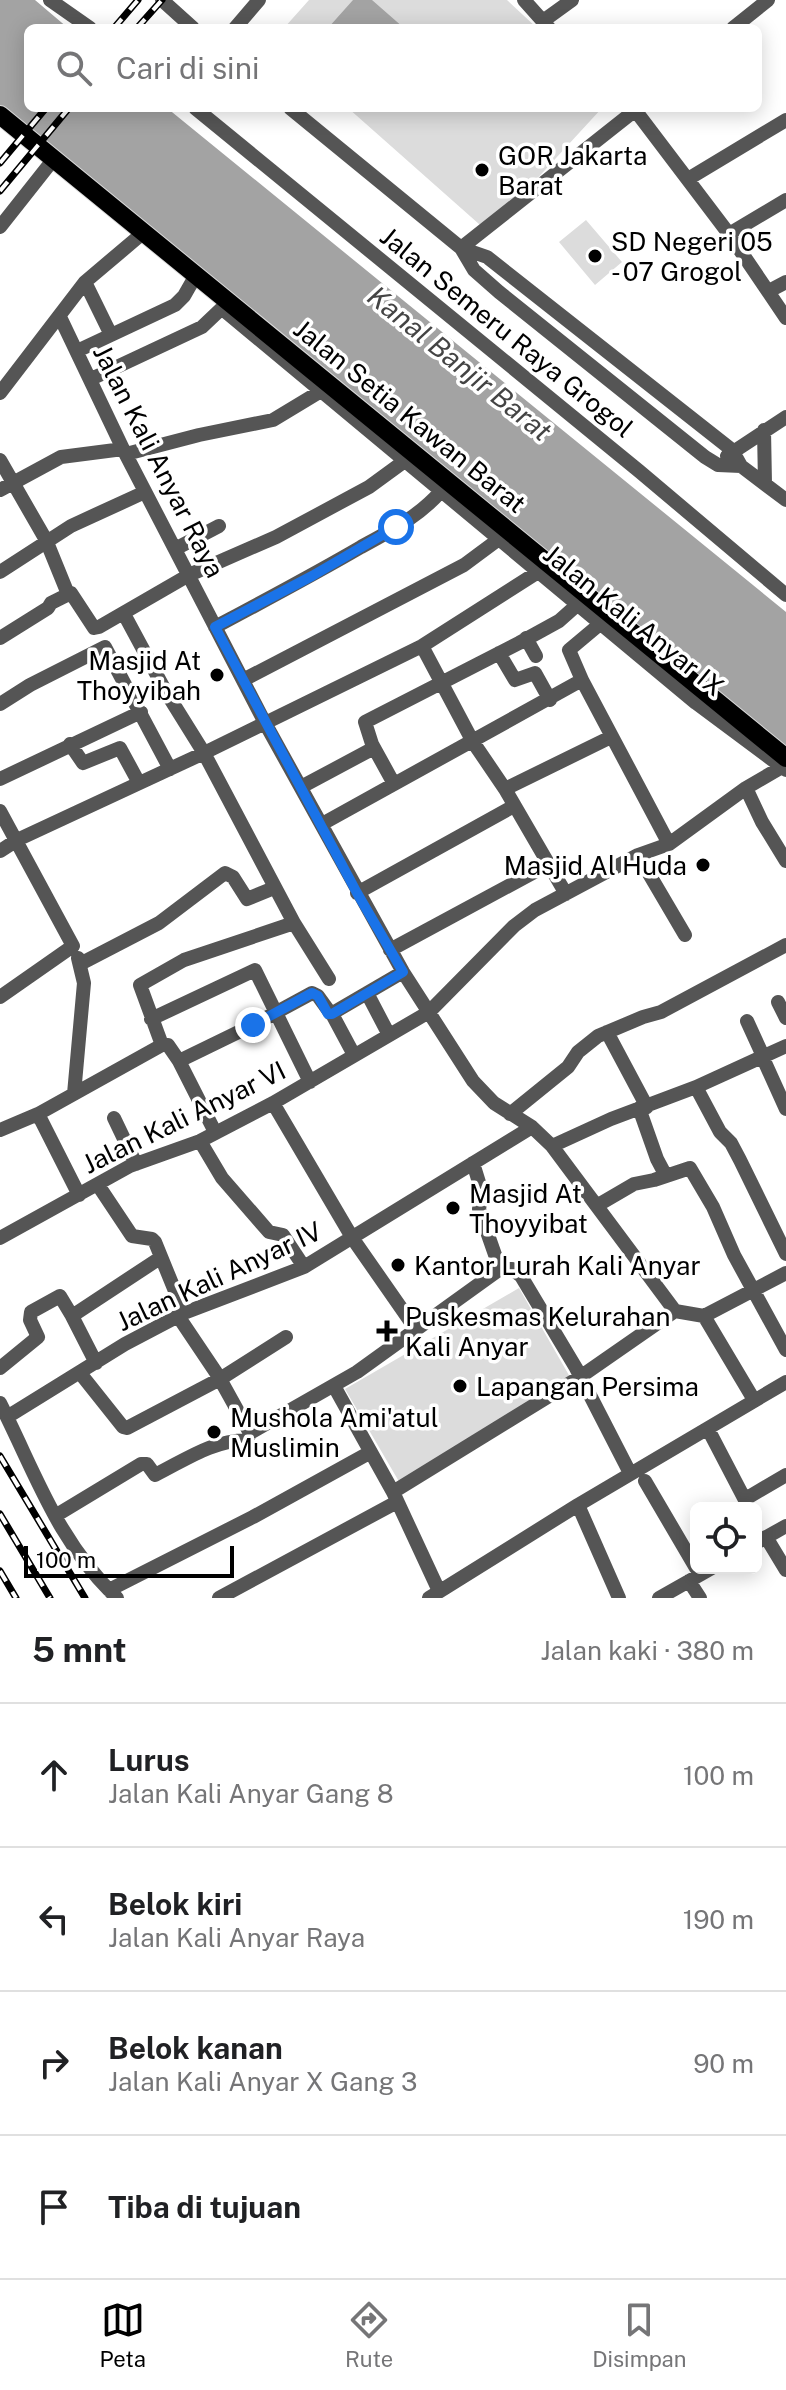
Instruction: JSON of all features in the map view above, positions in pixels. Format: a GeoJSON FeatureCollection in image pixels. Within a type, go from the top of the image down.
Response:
{"type":"FeatureCollection","features":[{"type":"Feature","properties":{"kind":"main road","name":"Jalan Setia Kawan Barat"},"geometry":{"type":"LineString","coordinates":[[0,115],[47,158],[785,765]]}},
{"type":"Feature","properties":{"kind":"street"},"geometry":{"type":"LineString","coordinates":[[50,0],[84,24]]}},
{"type":"Feature","properties":{"kind":"street"},"geometry":{"type":"LineString","coordinates":[[162,0],[189,24]]}},
{"type":"Feature","properties":{"kind":"street"},"geometry":{"type":"LineString","coordinates":[[238,24],[259,0]]}},
{"type":"Feature","properties":{"kind":"street"},"geometry":{"type":"LineString","coordinates":[[524,0],[546,24],[572,0]]}},
{"type":"Feature","properties":{"kind":"street"},"geometry":{"type":"LineString","coordinates":[[738,24],[768,0]]}},
{"type":"Feature","properties":{"kind":"street","name":"Jalan Semeru Raya Grogol"},"geometry":{"type":"LineString","coordinates":[[200,112],[786,595]]}},
{"type":"Feature","properties":{"kind":"street"},"geometry":{"type":"LineString","coordinates":[[295,112],[461,248],[474,270],[499,292],[718,465],[741,466]]}},
{"type":"Feature","properties":{"kind":"street"},"geometry":{"type":"LineString","coordinates":[[461,248],[630,112]]}},
{"type":"Feature","properties":{"kind":"street"},"geometry":{"type":"LineString","coordinates":[[632,112],[688,179],[786,318]]}},
{"type":"Feature","properties":{"kind":"street"},"geometry":{"type":"LineString","coordinates":[[688,179],[786,120]]}},
{"type":"Feature","properties":{"kind":"street"},"geometry":{"type":"LineString","coordinates":[[0,227],[47,158]]}},
{"type":"Feature","properties":{"kind":"street","name":"Jalan Kali Anyar IX"},"geometry":{"type":"LineString","coordinates":[[47,158],[137,238],[696,703],[785,765]]}},
{"type":"Feature","properties":{"kind":"street"},"geometry":{"type":"LineString","coordinates":[[729,234],[786,200]]}},
{"type":"Feature","properties":{"kind":"street"},"geometry":{"type":"LineString","coordinates":[[0,393],[85,282],[137,238]]}},
{"type":"Feature","properties":{"kind":"street"},"geometry":{"type":"LineString","coordinates":[[461,248],[487,257],[732,450],[741,466],[786,500]]}},
{"type":"Feature","properties":{"kind":"street"},"geometry":{"type":"LineString","coordinates":[[85,282],[111,335]]}},
{"type":"Feature","properties":{"kind":"street"},"geometry":{"type":"LineString","coordinates":[[77,351],[175,305],[192,282]]}},
{"type":"Feature","properties":{"kind":"street"},"geometry":{"type":"LineString","coordinates":[[769,291],[786,282]]}},
{"type":"Feature","properties":{"kind":"street"},"geometry":{"type":"LineString","coordinates":[[91,379],[202,327],[222,308]]}},
{"type":"Feature","properties":{"kind":"street","name":"Jalan Kali Anyar Raya"},"geometry":{"type":"LineString","coordinates":[[60,317],[124,452],[265,723],[403,972],[473,1081],[494,1103],[532,1127],[552,1146],[675,1311]]}},
{"type":"Feature","properties":{"kind":"street"},"geometry":{"type":"LineString","coordinates":[[0,490],[61,457],[124,452],[273,420],[321,391]]}},
{"type":"Feature","properties":{"kind":"street"},"geometry":{"type":"LineString","coordinates":[[718,465],[732,450],[786,417]]}},
{"type":"Feature","properties":{"kind":"street"},"geometry":{"type":"LineString","coordinates":[[764,430],[765,484]]}},
{"type":"Feature","properties":{"kind":"street"},"geometry":{"type":"LineString","coordinates":[[0,460],[46,540],[68,594]]}},
{"type":"Feature","properties":{"kind":"street"},"geometry":{"type":"LineString","coordinates":[[94,628],[189,575],[276,537],[369,487],[406,460]]}},
{"type":"Feature","properties":{"kind":"street"},"geometry":{"type":"LineString","coordinates":[[215,627],[312,576],[415,516],[441,491]]}},
{"type":"Feature","properties":{"kind":"street"},"geometry":{"type":"LineString","coordinates":[[0,572],[23,559],[46,540],[145,492]]}},
{"type":"Feature","properties":{"kind":"street"},"geometry":{"type":"LineString","coordinates":[[175,549],[219,526]]}},
{"type":"Feature","properties":{"kind":"street"},"geometry":{"type":"LineString","coordinates":[[243,680],[464,565],[499,539]]}},
{"type":"Feature","properties":{"kind":"street"},"geometry":{"type":"LineString","coordinates":[[0,851],[17,840],[422,646],[538,572]]}},
{"type":"Feature","properties":{"kind":"street"},"geometry":{"type":"LineString","coordinates":[[68,594],[73,595],[94,628],[170,769]]}},
{"type":"Feature","properties":{"kind":"street"},"geometry":{"type":"LineString","coordinates":[[0,638],[68,594]]}},
{"type":"Feature","properties":{"kind":"street"},"geometry":{"type":"LineString","coordinates":[[394,784],[374,748],[365,722],[559,621],[577,605]]}},
{"type":"Feature","properties":{"kind":"street"},"geometry":{"type":"LineString","coordinates":[[124,614],[204,753],[274,888],[329,979]]}},
{"type":"Feature","properties":{"kind":"street"},"geometry":{"type":"LineString","coordinates":[[600,624],[569,650],[611,737],[669,844]]}},
{"type":"Feature","properties":{"kind":"street"},"geometry":{"type":"LineString","coordinates":[[526,638],[536,656]]}},
{"type":"Feature","properties":{"kind":"street"},"geometry":{"type":"LineString","coordinates":[[422,646],[473,742],[505,789],[566,894]]}},
{"type":"Feature","properties":{"kind":"street"},"geometry":{"type":"LineString","coordinates":[[0,704],[105,647]]}},
{"type":"Feature","properties":{"kind":"street"},"geometry":{"type":"LineString","coordinates":[[499,653],[515,680],[535,673],[550,700]]}},
{"type":"Feature","properties":{"kind":"street"},"geometry":{"type":"LineString","coordinates":[[322,824],[582,680]]}},
{"type":"Feature","properties":{"kind":"street"},"geometry":{"type":"LineString","coordinates":[[0,779],[141,712]]}},
{"type":"Feature","properties":{"kind":"street"},"geometry":{"type":"LineString","coordinates":[[505,789],[611,737]]}},
{"type":"Feature","properties":{"kind":"street"},"geometry":{"type":"LineString","coordinates":[[70,744],[83,763],[120,748],[139,783]]}},
{"type":"Feature","properties":{"kind":"street"},"geometry":{"type":"LineString","coordinates":[[301,787],[374,748]]}},
{"type":"Feature","properties":{"kind":"street","name":"Jalan Kali Anyar VI"},"geometry":{"type":"LineString","coordinates":[[0,1238],[98,1185],[200,1141],[273,1103],[429,1012],[514,926],[535,910],[638,855],[669,844],[746,788],[785,765]]}},
{"type":"Feature","properties":{"kind":"street"},"geometry":{"type":"LineString","coordinates":[[746,788],[786,861]]}},
{"type":"Feature","properties":{"kind":"street"},"geometry":{"type":"LineString","coordinates":[[357,893],[514,806]]}},
{"type":"Feature","properties":{"kind":"street"},"geometry":{"type":"LineString","coordinates":[[0,811],[80,964],[84,983],[74,1094]]}},
{"type":"Feature","properties":{"kind":"street"},"geometry":{"type":"LineString","coordinates":[[638,855],[685,935]]}},
{"type":"Feature","properties":{"kind":"street"},"geometry":{"type":"LineString","coordinates":[[390,950],[549,864]]}},
{"type":"Feature","properties":{"kind":"street"},"geometry":{"type":"LineString","coordinates":[[80,964],[159,923],[225,873],[233,877],[247,899],[274,888]]}},
{"type":"Feature","properties":{"kind":"street"},"geometry":{"type":"LineString","coordinates":[[162,1045],[140,985],[184,960],[294,923]]}},
{"type":"Feature","properties":{"kind":"street"},"geometry":{"type":"LineString","coordinates":[[510,1114],[568,1067],[586,1045],[607,1032],[685,1000],[786,945]]}},
{"type":"Feature","properties":{"kind":"street"},"geometry":{"type":"LineString","coordinates":[[0,997],[73,946]]}},
{"type":"Feature","properties":{"kind":"street"},"geometry":{"type":"LineString","coordinates":[[151,1019],[254,970],[310,1082]]}},
{"type":"Feature","properties":{"kind":"street"},"geometry":{"type":"LineString","coordinates":[[332,1014],[403,972]]}},
{"type":"Feature","properties":{"kind":"street"},"geometry":{"type":"LineString","coordinates":[[179,1061],[312,993],[318,996],[328,1014],[332,1014],[354,1055]]}},
{"type":"Feature","properties":{"kind":"street"},"geometry":{"type":"LineString","coordinates":[[367,993],[389,1035]]}},
{"type":"Feature","properties":{"kind":"street"},"geometry":{"type":"LineString","coordinates":[[778,1002],[786,1018]]}},
{"type":"Feature","properties":{"kind":"street"},"geometry":{"type":"LineString","coordinates":[[747,1021],[786,1109]]}},
{"type":"Feature","properties":{"kind":"street"},"geometry":{"type":"LineString","coordinates":[[607,1032],[643,1107],[657,1159],[666,1176]]}},
{"type":"Feature","properties":{"kind":"street"},"geometry":{"type":"LineString","coordinates":[[0,1130],[38,1114],[162,1045],[168,1045],[215,1132]]}},
{"type":"Feature","properties":{"kind":"street"},"geometry":{"type":"LineString","coordinates":[[552,1146],[786,1046]]}},
{"type":"Feature","properties":{"kind":"street"},"geometry":{"type":"LineString","coordinates":[[696,1087],[720,1132],[740,1160],[786,1254]]}},
{"type":"Feature","properties":{"kind":"street"},"geometry":{"type":"LineString","coordinates":[[273,1103],[353,1239],[415,1328]]}},
{"type":"Feature","properties":{"kind":"street"},"geometry":{"type":"LineString","coordinates":[[38,1114],[79,1195]]}},
{"type":"Feature","properties":{"kind":"street"},"geometry":{"type":"LineString","coordinates":[[114,1118],[134,1169]]}},
{"type":"Feature","properties":{"kind":"street","name":"Jalan Kali Anyar IV"},"geometry":{"type":"LineString","coordinates":[[3,1410],[80,1373],[181,1314],[304,1267],[532,1127]]}},
{"type":"Feature","properties":{"kind":"street"},"geometry":{"type":"LineString","coordinates":[[200,1141],[222,1178],[269,1232],[283,1235],[304,1267]]}},
{"type":"Feature","properties":{"kind":"street"},"geometry":{"type":"LineString","coordinates":[[473,1163],[482,1192],[479,1209],[500,1269]]}},
{"type":"Feature","properties":{"kind":"street"},"geometry":{"type":"LineString","coordinates":[[598,1205],[634,1184],[690,1168],[786,1350]]}},
{"type":"Feature","properties":{"kind":"street"},"geometry":{"type":"LineString","coordinates":[[98,1185],[132,1236],[152,1239],[181,1314],[250,1433]]}},
{"type":"Feature","properties":{"kind":"street"},"geometry":{"type":"LineString","coordinates":[[72,1316],[160,1258]]}},
{"type":"Feature","properties":{"kind":"street"},"geometry":{"type":"LineString","coordinates":[[55,1516],[141,1464],[147,1464],[155,1475],[217,1443],[247,1440],[250,1433],[357,1372],[500,1269],[512,1269],[521,1276],[690,1557]]}},
{"type":"Feature","properties":{"kind":"street"},"geometry":{"type":"LineString","coordinates":[[219,1598],[395,1497],[580,1377],[675,1311],[704,1316],[786,1273]]}},
{"type":"Feature","properties":{"kind":"street"},"geometry":{"type":"LineString","coordinates":[[0,1368],[38,1337],[30,1320],[31,1312],[60,1296],[96,1363]]}},
{"type":"Feature","properties":{"kind":"street"},"geometry":{"type":"LineString","coordinates":[[704,1316],[754,1400]]}},
{"type":"Feature","properties":{"kind":"street"},"geometry":{"type":"LineString","coordinates":[[80,1373],[127,1428],[286,1337]]}},
{"type":"Feature","properties":{"kind":"street"},"geometry":{"type":"LineString","coordinates":[[334,1386],[395,1497],[434,1594],[578,1505],[639,1474],[786,1382]]}},
{"type":"Feature","properties":{"kind":"street"},"geometry":{"type":"LineString","coordinates":[[3,1410],[43,1497],[85,1565],[113,1594],[369,1453]]}},
{"type":"Feature","properties":{"kind":"street"},"geometry":{"type":"LineString","coordinates":[[708,1429],[744,1498],[786,1475]]}},
{"type":"Feature","properties":{"kind":"street"},"geometry":{"type":"LineString","coordinates":[[578,1505],[619,1598]]}},
{"type":"Feature","properties":{"kind":"street"},"geometry":{"type":"LineString","coordinates":[[762,1539],[786,1526]]}},
{"type":"Feature","properties":{"kind":"street"},"geometry":{"type":"LineString","coordinates":[[762,1541],[786,1570]]}},
{"type":"Feature","properties":{"kind":"street"},"geometry":{"type":"LineString","coordinates":[[659,1598],[696,1574]]}},
{"type":"Feature","properties":{"kind":"street"},"geometry":{"type":"LineString","coordinates":[[699,1574],[700,1598]]}},
{"type":"Feature","properties":{"kind":"shaded area"},"geometry":{"type":"Polygon","coordinates":[[[309,0],[507,0],[533,24],[288,24],[309,0]]]}},
{"type":"Feature","properties":{"kind":"shaded area","name":"GOR Jakarta Barat"},"geometry":{"type":"Polygon","coordinates":[[[353,112],[598,112],[488,232],[353,112]]]}},
{"type":"Feature","properties":{"kind":"shaded area"},"geometry":{"type":"Polygon","coordinates":[[[586,220],[622,262],[595,285],[559,242],[586,220]]]}},
{"type":"Feature","properties":{"kind":"shaded area","name":"Lapangan Persima"},"geometry":{"type":"Polygon","coordinates":[[[519,1288],[574,1384],[401,1485],[345,1389],[519,1288]]]}},
{"type":"Feature","properties":{"kind":"water","name":"Kanal Banjir Barat"},"geometry":{"type":"Polygon","coordinates":[[[0,0],[35,0],[63,24],[24,24],[24,112],[172,112],[786,612],[786,752],[0,109],[0,0]]]}},
{"type":"Feature","properties":{"kind":"water"},"geometry":{"type":"Polygon","coordinates":[[[353,0],[372,0],[399,24],[332,24],[353,0]]]}},
{"type":"Feature","properties":{"kind":"railway"},"geometry":{"type":"LineString","coordinates":[[117,24],[138,0]]}},
{"type":"Feature","properties":{"kind":"railway"},"geometry":{"type":"LineString","coordinates":[[141,24],[162,0]]}},
{"type":"Feature","properties":{"kind":"railway"},"geometry":{"type":"LineString","coordinates":[[0,163],[43,112]]}},
{"type":"Feature","properties":{"kind":"railway"},"geometry":{"type":"LineString","coordinates":[[0,191],[66,112]]}},
{"type":"Feature","properties":{"kind":"railway"},"geometry":{"type":"LineString","coordinates":[[0,1456],[85,1598]]}},
{"type":"Feature","properties":{"kind":"railway"},"geometry":{"type":"LineString","coordinates":[[0,1514],[50,1598]]}},
{"type":"Feature","properties":{"kind":"railway"},"geometry":{"type":"LineString","coordinates":[[0,1571],[16,1598]]}},
{"type":"Feature","properties":{"kind":"place","name":"GOR Jakarta Barat"},"geometry":{"type":"Point","coordinates":[482,170]}},
{"type":"Feature","properties":{"kind":"place","name":"SD Negeri 05 - 07 Grogol"},"geometry":{"type":"Point","coordinates":[595,256]}},
{"type":"Feature","properties":{"kind":"place","name":"Masjid At Thoyyibah"},"geometry":{"type":"Point","coordinates":[217,675]}},
{"type":"Feature","properties":{"kind":"place","name":"Masjid Al Huda"},"geometry":{"type":"Point","coordinates":[703,865]}},
{"type":"Feature","properties":{"kind":"place","name":"Masjid At Thoyyibat"},"geometry":{"type":"Point","coordinates":[453,1208]}},
{"type":"Feature","properties":{"kind":"place","name":"Kantor Lurah Kali Anyar"},"geometry":{"type":"Point","coordinates":[398,1265]}},
{"type":"Feature","properties":{"kind":"place","name":"Puskesmas Kelurahan Kali Anyar"},"geometry":{"type":"Point","coordinates":[387,1331]}},
{"type":"Feature","properties":{"kind":"place","name":"Lapangan Persima"},"geometry":{"type":"Point","coordinates":[460,1386]}},
{"type":"Feature","properties":{"kind":"place","name":"Mushola Ami'atul Muslimin"},"geometry":{"type":"Point","coordinates":[214,1432]}},
{"type":"Feature","properties":{"kind":"route"},"geometry":{"type":"LineString","coordinates":[[253,1025],[312,993],[318,996],[328,1014],[332,1014],[403,972],[357,893],[215,627],[396,527]]}}]}
